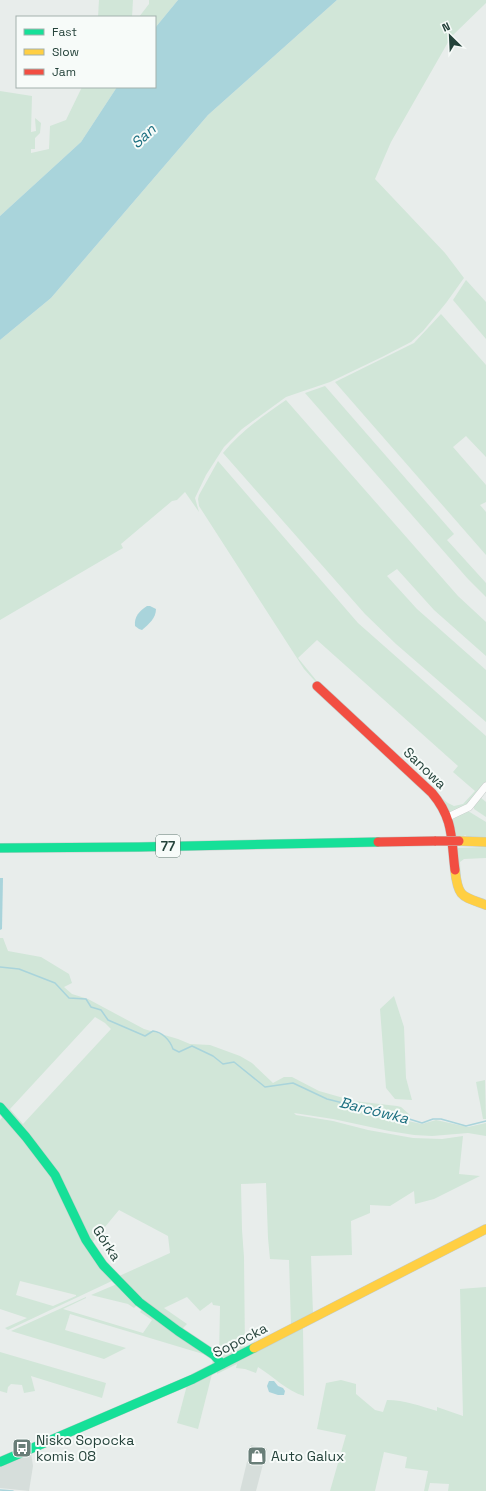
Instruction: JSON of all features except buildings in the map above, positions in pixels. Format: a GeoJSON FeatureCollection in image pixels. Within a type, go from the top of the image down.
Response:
{"type":"FeatureCollection","features":[{"type":"Feature","properties":{"kind":"street","name":"Sanowa"},"geometry":{"type":"LineString","coordinates":[[317,686],[432,793],[444,808],[452,832],[458,890],[464,898],[486,904]]}},
{"type":"Feature","properties":{"kind":"street"},"geometry":{"type":"LineString","coordinates":[[448,817],[469,807],[486,786]]}},
{"type":"Feature","properties":{"kind":"street","name":"77"},"geometry":{"type":"LineString","coordinates":[[0,848],[436,841],[486,842]]}},
{"type":"Feature","properties":{"kind":"street","name":"Górka"},"geometry":{"type":"LineString","coordinates":[[0,1107],[26,1137],[54,1175],[86,1240],[103,1265],[139,1302],[214,1355],[222,1364]]}},
{"type":"Feature","properties":{"kind":"street","name":"Sopocka"},"geometry":{"type":"LineString","coordinates":[[0,1462],[169,1389],[222,1364],[486,1229]]}},
{"type":"Feature","properties":{"kind":"shaded area"},"geometry":{"type":"Polygon","coordinates":[[[251,1445],[267,1449],[256,1491],[240,1491],[251,1445]]]}},
{"type":"Feature","properties":{"kind":"shaded area"},"geometry":{"type":"Polygon","coordinates":[[[31,1453],[33,1466],[29,1491],[0,1488],[0,1466],[31,1453]]]}},
{"type":"Feature","properties":{"kind":"green space"},"geometry":{"type":"Polygon","coordinates":[[[99,0],[133,0],[132,16],[98,16],[99,0]]]}},
{"type":"Feature","properties":{"kind":"green space"},"geometry":{"type":"Polygon","coordinates":[[[149,0],[178,0],[156,27],[156,16],[140,16],[149,4],[149,0]]]}},
{"type":"Feature","properties":{"kind":"green space"},"geometry":{"type":"Polygon","coordinates":[[[337,0],[486,0],[486,3],[451,37],[391,142],[375,179],[445,253],[464,278],[423,331],[411,342],[330,382],[286,397],[242,429],[224,447],[206,475],[195,498],[199,512],[185,492],[177,500],[172,501],[121,544],[123,548],[0,620],[0,340],[51,298],[208,115],[337,0]]]}},
{"type":"Feature","properties":{"kind":"green space"},"geometry":{"type":"Polygon","coordinates":[[[82,88],[116,88],[81,142],[0,216],[0,91],[32,96],[31,132],[36,131],[35,118],[41,123],[40,133],[35,138],[35,149],[31,149],[31,153],[49,149],[50,126],[66,120],[82,88]]]}},
{"type":"Feature","properties":{"kind":"green space"},"geometry":{"type":"Polygon","coordinates":[[[466,280],[486,302],[486,339],[453,300],[466,280]]]}},
{"type":"Feature","properties":{"kind":"green space"},"geometry":{"type":"Polygon","coordinates":[[[441,314],[486,365],[486,457],[466,436],[453,447],[486,485],[486,502],[480,505],[486,512],[486,555],[335,382],[414,343],[441,314]]]}},
{"type":"Feature","properties":{"kind":"green space"},"geometry":{"type":"Polygon","coordinates":[[[325,386],[454,534],[447,540],[486,583],[486,597],[468,579],[305,393],[325,386]]]}},
{"type":"Feature","properties":{"kind":"green space"},"geometry":{"type":"Polygon","coordinates":[[[286,400],[458,596],[486,622],[486,656],[434,610],[397,569],[387,576],[417,609],[486,670],[486,722],[396,644],[365,614],[223,453],[245,431],[286,400]]]}},
{"type":"Feature","properties":{"kind":"green space"},"geometry":{"type":"Polygon","coordinates":[[[218,461],[358,623],[486,736],[486,785],[467,805],[450,813],[438,795],[454,806],[463,804],[475,791],[453,772],[458,766],[317,640],[298,658],[325,691],[304,669],[199,506],[199,495],[218,461]]]}},
{"type":"Feature","properties":{"kind":"green space"},"geometry":{"type":"Polygon","coordinates":[[[480,797],[486,802],[486,817],[474,809],[474,806],[480,797]]]}},
{"type":"Feature","properties":{"kind":"green space"},"geometry":{"type":"Polygon","coordinates":[[[468,811],[486,822],[486,838],[468,837],[465,835],[457,836],[458,848],[486,847],[486,858],[464,859],[460,862],[461,881],[459,880],[453,818],[468,811]]]}},
{"type":"Feature","properties":{"kind":"green space"},"geometry":{"type":"Polygon","coordinates":[[[0,938],[3,938],[8,951],[41,957],[69,974],[72,983],[64,987],[72,994],[88,999],[144,1029],[190,1044],[210,1045],[240,1056],[252,1063],[273,1083],[284,1077],[292,1077],[319,1091],[354,1101],[401,1107],[410,1115],[408,1121],[422,1124],[436,1120],[468,1127],[486,1123],[486,1136],[468,1133],[432,1136],[414,1135],[294,1113],[296,1115],[333,1121],[368,1130],[413,1138],[442,1139],[463,1136],[459,1174],[480,1176],[434,1199],[415,1204],[414,1191],[390,1206],[370,1205],[370,1213],[351,1221],[352,1255],[311,1256],[313,1314],[291,1325],[289,1260],[270,1259],[266,1183],[241,1184],[244,1257],[245,1350],[232,1356],[222,1358],[219,1357],[220,1306],[213,1305],[212,1302],[200,1311],[187,1297],[164,1308],[187,1324],[180,1331],[126,1289],[123,1282],[113,1274],[94,1251],[96,1249],[117,1277],[170,1253],[168,1236],[119,1210],[90,1245],[81,1227],[78,1227],[88,1248],[114,1280],[8,1330],[5,1328],[27,1318],[0,1309],[0,1120],[5,1114],[48,1169],[65,1197],[67,1195],[36,1148],[0,1105],[0,938]],[[95,1017],[10,1109],[23,1124],[111,1029],[95,1017]],[[20,1281],[16,1295],[53,1306],[76,1296],[76,1295],[20,1281]]]}},
{"type":"Feature","properties":{"kind":"green space"},"geometry":{"type":"Polygon","coordinates":[[[394,996],[404,1027],[406,1078],[412,1100],[395,1099],[386,1088],[380,1009],[394,996]]]}},
{"type":"Feature","properties":{"kind":"green space"},"geometry":{"type":"Polygon","coordinates":[[[485,1080],[486,1119],[483,1119],[476,1082],[485,1080]]]}},
{"type":"Feature","properties":{"kind":"green space"},"geometry":{"type":"Polygon","coordinates":[[[117,1284],[139,1303],[134,1308],[128,1304],[91,1295],[117,1284]]]}},
{"type":"Feature","properties":{"kind":"green space"},"geometry":{"type":"Polygon","coordinates":[[[486,1287],[486,1491],[448,1491],[449,1484],[430,1483],[428,1491],[424,1491],[428,1471],[405,1468],[407,1457],[384,1452],[375,1491],[330,1491],[346,1435],[317,1429],[326,1383],[341,1380],[356,1384],[356,1394],[375,1410],[383,1412],[387,1400],[394,1400],[437,1411],[437,1407],[463,1416],[460,1289],[486,1287]]]}},
{"type":"Feature","properties":{"kind":"green space"},"geometry":{"type":"Polygon","coordinates":[[[86,1297],[63,1309],[143,1333],[152,1320],[140,1312],[144,1307],[176,1332],[213,1356],[216,1361],[212,1366],[213,1357],[70,1314],[65,1330],[126,1348],[104,1359],[11,1331],[86,1297]]]}},
{"type":"Feature","properties":{"kind":"green space"},"geometry":{"type":"Polygon","coordinates":[[[303,1328],[304,1396],[286,1387],[258,1367],[256,1373],[245,1369],[236,1368],[237,1364],[217,1374],[217,1372],[303,1328]]]}},
{"type":"Feature","properties":{"kind":"green space"},"geometry":{"type":"Polygon","coordinates":[[[0,1352],[106,1383],[102,1398],[31,1376],[35,1391],[24,1393],[22,1385],[11,1384],[8,1387],[7,1393],[0,1391],[0,1352]]]}},
{"type":"Feature","properties":{"kind":"green space"},"geometry":{"type":"Polygon","coordinates":[[[212,1374],[198,1429],[177,1423],[187,1385],[212,1374]]]}},
{"type":"Feature","properties":{"kind":"water","name":"San"},"geometry":{"type":"Polygon","coordinates":[[[178,0],[337,0],[208,115],[51,298],[0,340],[0,216],[81,142],[116,88],[156,88],[156,27],[178,0]]]}},
{"type":"Feature","properties":{"kind":"water"},"geometry":{"type":"Polygon","coordinates":[[[147,606],[156,609],[156,612],[152,621],[142,630],[135,626],[135,620],[139,612],[147,606]]]}},
{"type":"Feature","properties":{"kind":"water"},"geometry":{"type":"Polygon","coordinates":[[[0,878],[3,878],[2,929],[0,930],[0,878]]]}},
{"type":"Feature","properties":{"kind":"water"},"geometry":{"type":"Polygon","coordinates":[[[269,1381],[274,1381],[278,1386],[283,1388],[285,1391],[284,1395],[269,1392],[267,1386],[269,1381]]]}},
{"type":"Feature","properties":{"kind":"waterway","name":"Barcówka"},"geometry":{"type":"LineString","coordinates":[[0,967],[19,969],[55,983],[69,998],[86,999],[91,1007],[101,1010],[108,1020],[145,1036],[153,1031],[160,1033],[168,1040],[173,1049],[179,1052],[192,1046],[213,1056],[223,1064],[234,1062],[265,1087],[293,1083],[327,1099],[343,1103],[351,1108],[374,1108],[422,1123],[433,1119],[441,1119],[466,1126],[486,1121]]}},
{"type":"Feature","properties":{"kind":"waterway"},"geometry":{"type":"LineString","coordinates":[[0,1490],[13,1491]]}},
{"type":"Feature","properties":{"kind":"traffic: fast"},"geometry":{"type":"LineString","coordinates":[[0,848],[139,847],[378,842]]}},
{"type":"Feature","properties":{"kind":"traffic: fast"},"geometry":{"type":"LineString","coordinates":[[0,1107],[26,1137],[55,1175],[86,1240],[103,1265],[139,1302],[214,1355],[222,1364]]}},
{"type":"Feature","properties":{"kind":"traffic: fast"},"geometry":{"type":"LineString","coordinates":[[0,1462],[193,1379],[254,1348]]}},
{"type":"Feature","properties":{"kind":"traffic: slow"},"geometry":{"type":"LineString","coordinates":[[459,841],[486,842]]}},
{"type":"Feature","properties":{"kind":"traffic: slow"},"geometry":{"type":"LineString","coordinates":[[455,870],[458,886],[463,895],[471,900],[486,905]]}},
{"type":"Feature","properties":{"kind":"traffic: slow"},"geometry":{"type":"LineString","coordinates":[[254,1348],[486,1229]]}},
{"type":"Feature","properties":{"kind":"traffic: jam"},"geometry":{"type":"LineString","coordinates":[[317,686],[432,793],[448,821],[452,839],[455,870]]}},
{"type":"Feature","properties":{"kind":"traffic: jam"},"geometry":{"type":"LineString","coordinates":[[378,842],[436,841]]}},
{"type":"Feature","properties":{"kind":"traffic: jam"},"geometry":{"type":"LineString","coordinates":[[436,841],[459,841]]}},
{"type":"Feature","properties":{"kind":"place","name":"Nisko Sopocka komis 08"},"geometry":{"type":"Point","coordinates":[22,1448]}},
{"type":"Feature","properties":{"kind":"place","name":"Auto Galux"},"geometry":{"type":"Point","coordinates":[257,1456]}}]}
